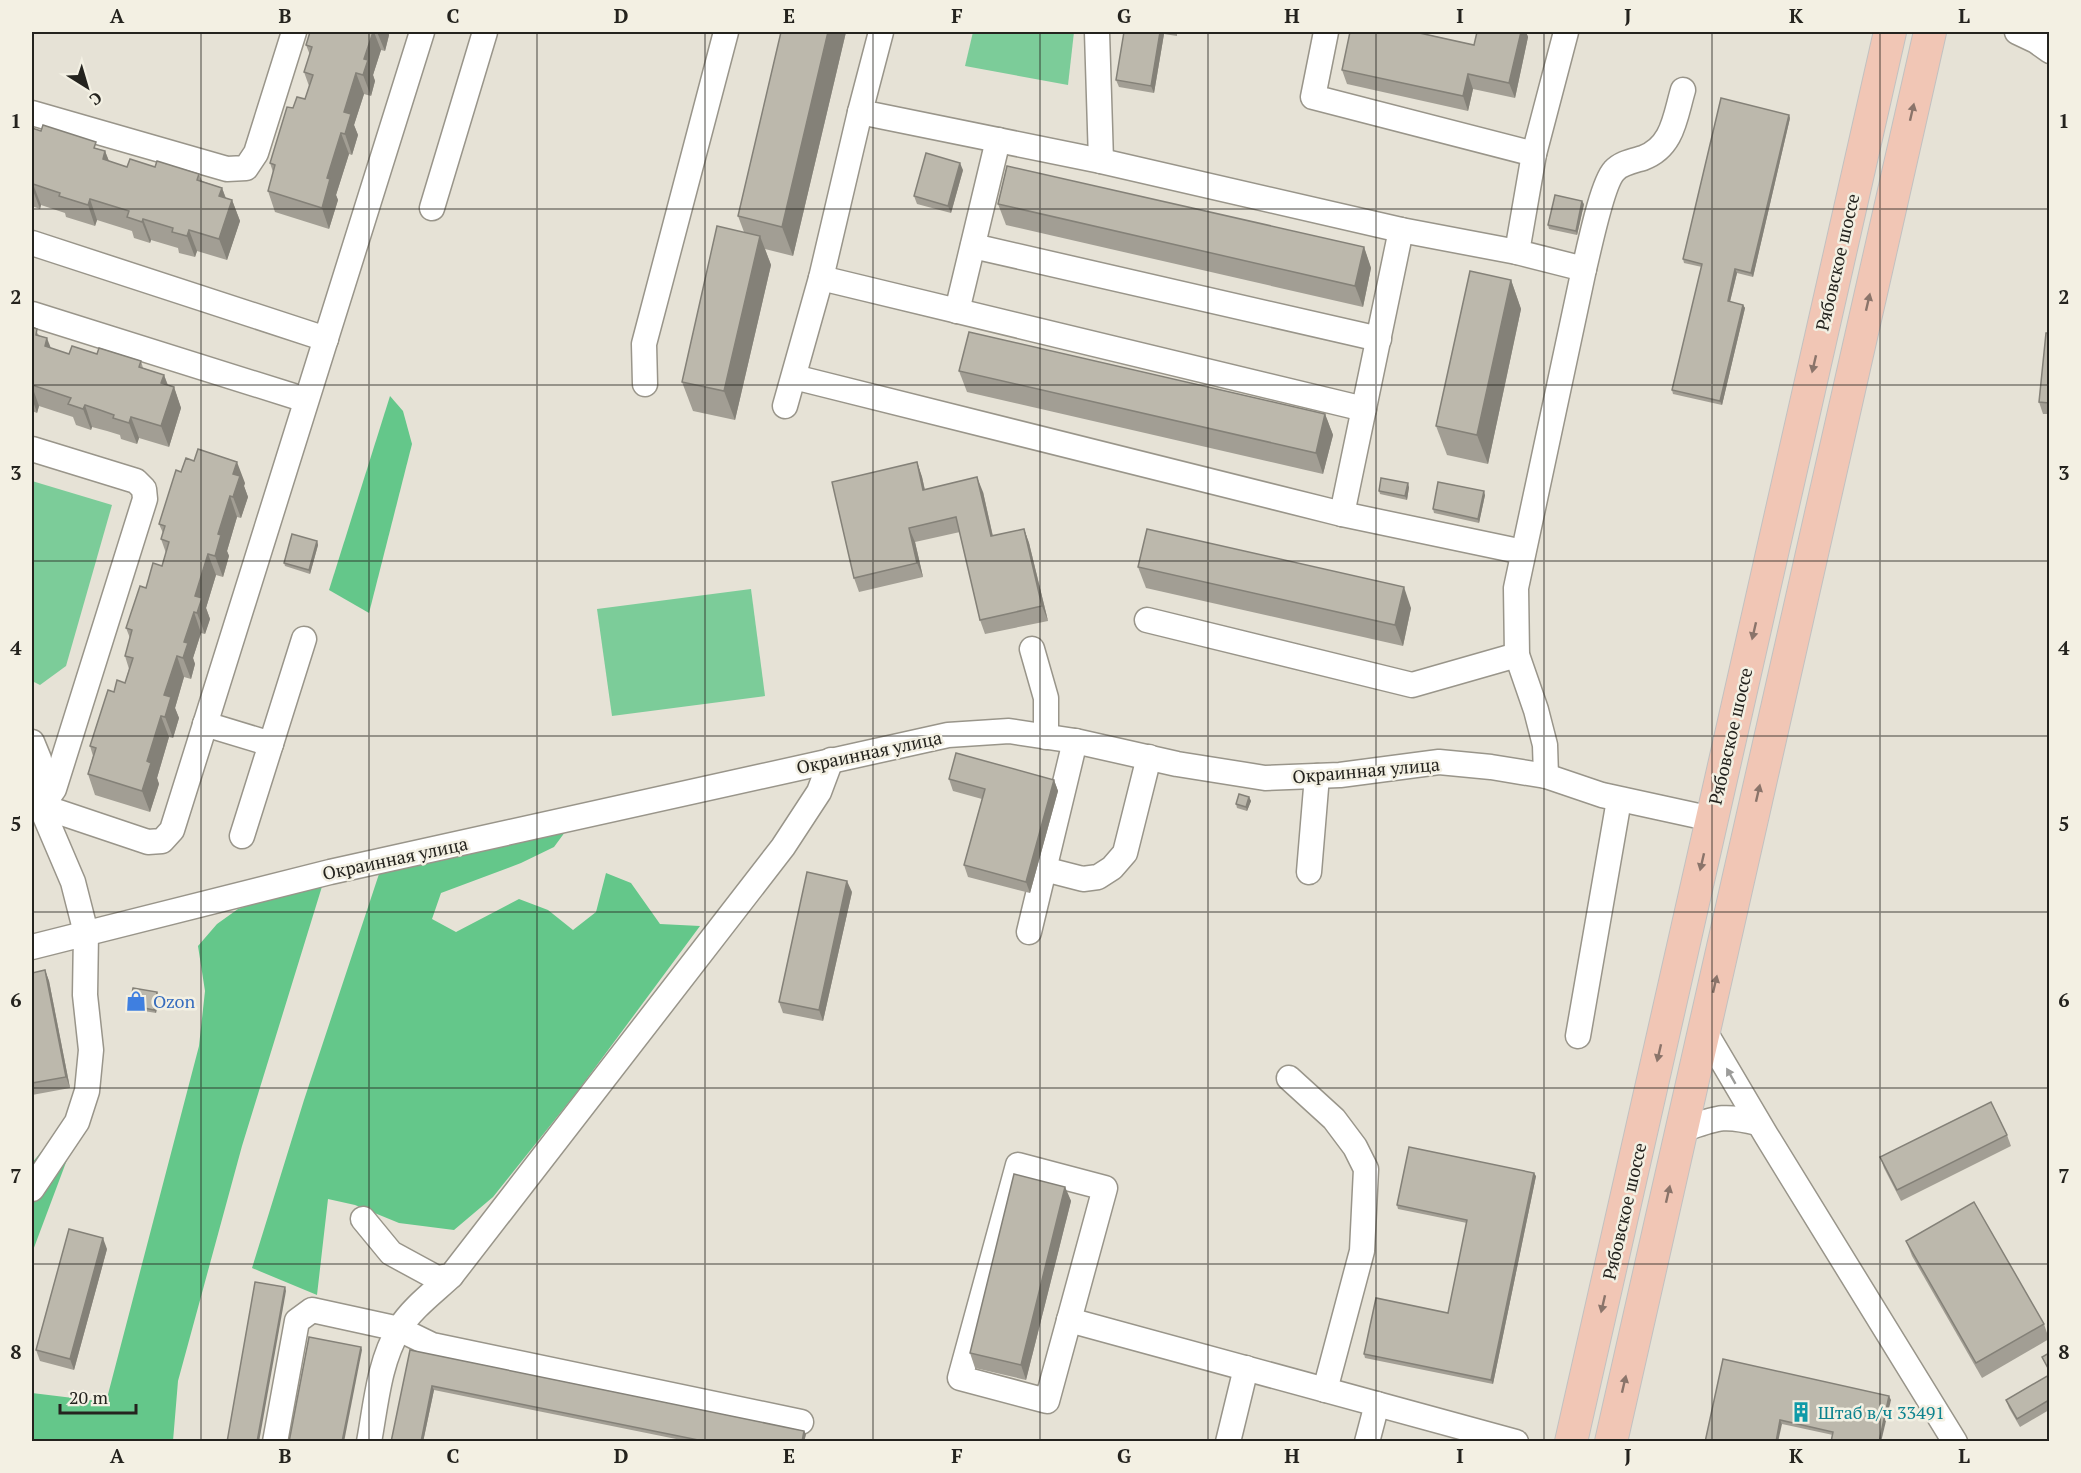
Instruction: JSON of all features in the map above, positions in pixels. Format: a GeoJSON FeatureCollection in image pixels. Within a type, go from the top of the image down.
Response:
{"type":"FeatureCollection","features":[{"type":"Feature","properties":{"kind":"main road"},"geometry":{"type":"LineString","coordinates":[[1869,123],[1867,58],[1871,32]]}},
{"type":"Feature","properties":{"kind":"main road","name":"Рябовское шоссе"},"geometry":{"type":"LineString","coordinates":[[1571,1442],[1890,32]]}},
{"type":"Feature","properties":{"kind":"main road"},"geometry":{"type":"LineString","coordinates":[[1611,1442],[1930,32]]}},
{"type":"Feature","properties":{"kind":"street"},"geometry":{"type":"LineString","coordinates":[[32,113],[227,169],[246,168],[256,153],[294,32]]}},
{"type":"Feature","properties":{"kind":"street"},"geometry":{"type":"LineString","coordinates":[[36,805],[148,842],[162,841],[172,830],[422,32]]}},
{"type":"Feature","properties":{"kind":"street"},"geometry":{"type":"LineString","coordinates":[[432,208],[485,32]]}},
{"type":"Feature","properties":{"kind":"street"},"geometry":{"type":"LineString","coordinates":[[645,384],[644,344],[726,32]]}},
{"type":"Feature","properties":{"kind":"street"},"geometry":{"type":"LineString","coordinates":[[785,406],[821,278],[881,32]]}},
{"type":"Feature","properties":{"kind":"street"},"geometry":{"type":"LineString","coordinates":[[1097,32],[1101,161]]}},
{"type":"Feature","properties":{"kind":"street"},"geometry":{"type":"LineString","coordinates":[[1326,32],[1313,97],[1534,154]]}},
{"type":"Feature","properties":{"kind":"street"},"geometry":{"type":"LineString","coordinates":[[1518,252],[1534,154],[1566,32]]}},
{"type":"Feature","properties":{"kind":"street"},"geometry":{"type":"LineString","coordinates":[[2017,32],[2036,40],[2049,51]]}},
{"type":"Feature","properties":{"kind":"street"},"geometry":{"type":"LineString","coordinates":[[1546,776],[1545,745],[1536,710],[1517,655],[1516,588],[1523,552],[1584,269],[1606,184],[1614,171],[1627,162],[1644,158],[1660,149],[1669,136],[1683,90]]}},
{"type":"Feature","properties":{"kind":"street"},"geometry":{"type":"LineString","coordinates":[[860,112],[1101,161],[1401,230],[1518,252],[1584,269]]}},
{"type":"Feature","properties":{"kind":"street"},"geometry":{"type":"LineString","coordinates":[[957,311],[998,140]]}},
{"type":"Feature","properties":{"kind":"street"},"geometry":{"type":"LineString","coordinates":[[1342,514],[1401,230]]}},
{"type":"Feature","properties":{"kind":"street"},"geometry":{"type":"LineString","coordinates":[[32,243],[326,339]]}},
{"type":"Feature","properties":{"kind":"street"},"geometry":{"type":"LineString","coordinates":[[973,246],[1379,339]]}},
{"type":"Feature","properties":{"kind":"street"},"geometry":{"type":"LineString","coordinates":[[821,278],[1364,409]]}},
{"type":"Feature","properties":{"kind":"street"},"geometry":{"type":"LineString","coordinates":[[32,314],[306,400]]}},
{"type":"Feature","properties":{"kind":"street"},"geometry":{"type":"LineString","coordinates":[[794,377],[1342,514],[1523,552]]}},
{"type":"Feature","properties":{"kind":"street"},"geometry":{"type":"LineString","coordinates":[[32,449],[136,482],[144,489],[145,499],[54,789],[36,805]]}},
{"type":"Feature","properties":{"kind":"street"},"geometry":{"type":"LineString","coordinates":[[1147,620],[1412,685],[1517,655]]}},
{"type":"Feature","properties":{"kind":"street"},"geometry":{"type":"LineString","coordinates":[[242,836],[304,639]]}},
{"type":"Feature","properties":{"kind":"street"},"geometry":{"type":"LineString","coordinates":[[1032,649],[1046,698],[1046,736]]}},
{"type":"Feature","properties":{"kind":"street"},"geometry":{"type":"LineString","coordinates":[[205,724],[271,744]]}},
{"type":"Feature","properties":{"kind":"street","name":"Окраинная улица"},"geometry":{"type":"LineString","coordinates":[[33,947],[330,872],[948,735],[1009,732],[1046,736],[1265,778],[1340,775],[1439,762],[1491,767],[1546,776],[1618,800],[1712,819]]}},
{"type":"Feature","properties":{"kind":"street"},"geometry":{"type":"LineString","coordinates":[[1029,932],[1076,741]]}},
{"type":"Feature","properties":{"kind":"street"},"geometry":{"type":"LineString","coordinates":[[32,742],[39,759],[42,782],[36,805],[73,882],[86,933],[85,995],[91,1050],[87,1091],[77,1122],[32,1189]]}},
{"type":"Feature","properties":{"kind":"street"},"geometry":{"type":"LineString","coordinates":[[1044,869],[1083,879],[1098,877],[1112,868],[1125,853],[1149,757]]}},
{"type":"Feature","properties":{"kind":"street"},"geometry":{"type":"LineString","coordinates":[[369,1442],[385,1360],[399,1329],[418,1307],[452,1276],[783,847],[819,792],[831,760]]}},
{"type":"Feature","properties":{"kind":"street"},"geometry":{"type":"LineString","coordinates":[[1309,872],[1317,776]]}},
{"type":"Feature","properties":{"kind":"street"},"geometry":{"type":"LineString","coordinates":[[1578,1036],[1583,961],[1618,800]]}},
{"type":"Feature","properties":{"kind":"street"},"geometry":{"type":"LineString","coordinates":[[1704,1030],[1758,1123],[1955,1442]]}},
{"type":"Feature","properties":{"kind":"street"},"geometry":{"type":"LineString","coordinates":[[1288,1078],[1334,1119],[1355,1147],[1366,1169],[1362,1251],[1325,1390]]}},
{"type":"Feature","properties":{"kind":"street"},"geometry":{"type":"LineString","coordinates":[[1682,1130],[1715,1118],[1731,1116],[1758,1123]]}},
{"type":"Feature","properties":{"kind":"street"},"geometry":{"type":"LineString","coordinates":[[1018,1165],[1105,1188],[1069,1320],[1047,1401],[960,1377],[1018,1165]]}},
{"type":"Feature","properties":{"kind":"street"},"geometry":{"type":"LineString","coordinates":[[363,1219],[391,1253],[437,1278],[452,1276]]}},
{"type":"Feature","properties":{"kind":"street"},"geometry":{"type":"LineString","coordinates":[[275,1442],[297,1321],[312,1310],[399,1329],[432,1345],[801,1422]]}},
{"type":"Feature","properties":{"kind":"street"},"geometry":{"type":"LineString","coordinates":[[1069,1320],[1516,1442]]}},
{"type":"Feature","properties":{"kind":"street"},"geometry":{"type":"LineString","coordinates":[[1228,1442],[1246,1368]]}},
{"type":"Feature","properties":{"kind":"street"},"geometry":{"type":"LineString","coordinates":[[1367,1442],[1377,1404]]}},
{"type":"Feature","properties":{"kind":"green space"},"geometry":{"type":"Polygon","coordinates":[[[973,32],[1074,32],[1068,85],[965,66],[973,32]]]}},
{"type":"Feature","properties":{"kind":"green space"},"geometry":{"type":"Polygon","coordinates":[[[390,396],[403,411],[412,444],[369,613],[329,590],[390,396]]]}},
{"type":"Feature","properties":{"kind":"green space"},"geometry":{"type":"Polygon","coordinates":[[[32,481],[112,505],[66,666],[40,685],[32,681],[32,481]]]}},
{"type":"Feature","properties":{"kind":"green space"},"geometry":{"type":"Polygon","coordinates":[[[751,589],[765,696],[612,716],[597,609],[751,589]]]}},
{"type":"Feature","properties":{"kind":"green space"},"geometry":{"type":"Polygon","coordinates":[[[568,828],[554,847],[521,863],[441,893],[432,919],[456,932],[519,899],[548,910],[573,930],[596,912],[606,873],[631,883],[660,924],[700,926],[577,1092],[493,1197],[454,1230],[399,1223],[355,1205],[328,1199],[317,1295],[252,1268],[304,1100],[379,874],[568,828]]]}},
{"type":"Feature","properties":{"kind":"green space"},"geometry":{"type":"Polygon","coordinates":[[[324,880],[242,1146],[178,1381],[173,1441],[32,1442],[32,1393],[106,1402],[199,1046],[205,991],[198,946],[217,924],[238,909],[324,880]]]}},
{"type":"Feature","properties":{"kind":"green space"},"geometry":{"type":"Polygon","coordinates":[[[74,1141],[32,1253],[32,1163],[41,1152],[74,1141]]]}},
{"type":"Feature","properties":{"kind":"building"},"geometry":{"type":"Polygon","coordinates":[[[310,32],[373,32],[364,59],[368,60],[363,75],[356,73],[344,112],[351,114],[345,134],[341,133],[327,178],[330,179],[322,208],[268,191],[275,165],[270,163],[287,107],[293,108],[297,97],[305,99],[313,75],[304,72],[312,47],[306,45],[310,32]]]}},
{"type":"Feature","properties":{"kind":"building"},"geometry":{"type":"Polygon","coordinates":[[[781,32],[828,32],[782,227],[738,216],[781,32]]]}},
{"type":"Feature","properties":{"kind":"building"},"geometry":{"type":"Polygon","coordinates":[[[1124,32],[1160,32],[1151,86],[1116,80],[1124,32]]]}},
{"type":"Feature","properties":{"kind":"building"},"geometry":{"type":"Polygon","coordinates":[[[1350,32],[1415,32],[1474,45],[1477,32],[1521,32],[1509,83],[1468,74],[1463,96],[1342,70],[1350,32]]]}},
{"type":"Feature","properties":{"kind":"building"},"geometry":{"type":"Polygon","coordinates":[[[1721,98],[1789,115],[1751,273],[1735,269],[1728,301],[1743,305],[1720,401],[1672,390],[1702,264],[1683,259],[1721,98]]]}},
{"type":"Feature","properties":{"kind":"building"},"geometry":{"type":"Polygon","coordinates":[[[43,125],[96,142],[94,148],[105,151],[103,159],[127,167],[130,159],[155,167],[157,161],[199,174],[197,180],[222,188],[219,196],[232,200],[219,239],[189,230],[187,236],[172,232],[173,228],[127,217],[129,211],[90,199],[88,205],[59,196],[60,193],[33,184],[32,187],[32,128],[41,131],[43,125]]]}},
{"type":"Feature","properties":{"kind":"building"},"geometry":{"type":"Polygon","coordinates":[[[926,153],[960,163],[948,206],[914,196],[926,153]]]}},
{"type":"Feature","properties":{"kind":"building"},"geometry":{"type":"Polygon","coordinates":[[[1007,166],[1364,247],[1355,286],[998,204],[1007,166]]]}},
{"type":"Feature","properties":{"kind":"building"},"geometry":{"type":"Polygon","coordinates":[[[1555,195],[1582,201],[1576,231],[1548,225],[1555,195]]]}},
{"type":"Feature","properties":{"kind":"building"},"geometry":{"type":"Polygon","coordinates":[[[717,226],[760,236],[724,391],[682,382],[717,226]]]}},
{"type":"Feature","properties":{"kind":"building"},"geometry":{"type":"Polygon","coordinates":[[[1470,271],[1511,280],[1477,435],[1436,426],[1470,271]]]}},
{"type":"Feature","properties":{"kind":"building"},"geometry":{"type":"Polygon","coordinates":[[[32,327],[37,329],[36,335],[47,338],[45,346],[69,354],[72,346],[97,354],[99,348],[141,361],[139,367],[164,375],[161,383],[174,387],[161,426],[131,417],[129,423],[85,405],[83,409],[68,404],[71,398],[32,385],[32,327]]]}},
{"type":"Feature","properties":{"kind":"building"},"geometry":{"type":"Polygon","coordinates":[[[969,332],[1325,414],[1316,453],[959,371],[969,332]]]}},
{"type":"Feature","properties":{"kind":"building"},"geometry":{"type":"Polygon","coordinates":[[[2046,333],[2049,333],[2049,403],[2039,402],[2046,333]]]}},
{"type":"Feature","properties":{"kind":"building"},"geometry":{"type":"Polygon","coordinates":[[[198,449],[237,462],[233,474],[240,476],[233,497],[230,496],[218,534],[221,535],[215,556],[208,554],[195,596],[202,598],[197,613],[194,612],[184,642],[188,643],[183,658],[177,656],[164,695],[171,697],[165,717],[161,716],[147,761],[151,763],[142,791],[88,774],[96,748],[90,746],[108,690],[114,692],[117,680],[125,683],[133,658],[125,656],[132,630],[126,628],[140,586],[146,588],[153,563],[162,566],[169,542],[161,539],[165,526],[159,524],[176,470],[181,472],[186,458],[194,461],[198,449]]]}},
{"type":"Feature","properties":{"kind":"building"},"geometry":{"type":"Polygon","coordinates":[[[917,462],[923,490],[977,477],[991,536],[1024,529],[1042,606],[980,620],[956,517],[909,528],[917,563],[854,578],[832,482],[917,462]]]}},
{"type":"Feature","properties":{"kind":"building"},"geometry":{"type":"Polygon","coordinates":[[[1381,478],[1408,483],[1405,496],[1379,491],[1381,478]]]}},
{"type":"Feature","properties":{"kind":"building"},"geometry":{"type":"Polygon","coordinates":[[[1438,482],[1484,491],[1478,519],[1433,509],[1438,482]]]}},
{"type":"Feature","properties":{"kind":"building"},"geometry":{"type":"Polygon","coordinates":[[[1147,529],[1404,587],[1395,625],[1138,567],[1147,529]]]}},
{"type":"Feature","properties":{"kind":"building"},"geometry":{"type":"Polygon","coordinates":[[[292,534],[317,541],[309,570],[284,563],[292,534]]]}},
{"type":"Feature","properties":{"kind":"building"},"geometry":{"type":"Polygon","coordinates":[[[956,753],[1054,780],[1026,882],[964,865],[985,789],[949,779],[956,753]]]}},
{"type":"Feature","properties":{"kind":"building"},"geometry":{"type":"Polygon","coordinates":[[[1239,794],[1249,797],[1246,807],[1236,804],[1239,794]]]}},
{"type":"Feature","properties":{"kind":"building"},"geometry":{"type":"Polygon","coordinates":[[[807,872],[847,881],[819,1010],[779,1002],[807,872]]]}},
{"type":"Feature","properties":{"kind":"building"},"geometry":{"type":"Polygon","coordinates":[[[45,970],[66,1077],[32,1083],[32,973],[45,970]]]}},
{"type":"Feature","properties":{"kind":"building"},"geometry":{"type":"Polygon","coordinates":[[[133,988],[157,992],[154,1010],[130,1005],[133,988]]]}},
{"type":"Feature","properties":{"kind":"building"},"geometry":{"type":"Polygon","coordinates":[[[1991,1102],[2007,1135],[1897,1190],[1880,1157],[1991,1102]]]}},
{"type":"Feature","properties":{"kind":"building"},"geometry":{"type":"Polygon","coordinates":[[[1409,1147],[1534,1173],[1491,1380],[1364,1354],[1376,1298],[1448,1313],[1467,1220],[1397,1205],[1409,1147]]]}},
{"type":"Feature","properties":{"kind":"building"},"geometry":{"type":"Polygon","coordinates":[[[1014,1174],[1065,1187],[1021,1365],[970,1353],[1014,1174]]]}},
{"type":"Feature","properties":{"kind":"building"},"geometry":{"type":"Polygon","coordinates":[[[1974,1202],[2044,1324],[1976,1363],[1906,1241],[1974,1202]]]}},
{"type":"Feature","properties":{"kind":"building"},"geometry":{"type":"Polygon","coordinates":[[[69,1229],[103,1238],[70,1359],[36,1350],[69,1229]]]}},
{"type":"Feature","properties":{"kind":"building"},"geometry":{"type":"Polygon","coordinates":[[[255,1282],[285,1287],[257,1442],[227,1442],[255,1282]]]}},
{"type":"Feature","properties":{"kind":"building"},"geometry":{"type":"Polygon","coordinates":[[[309,1337],[361,1347],[342,1442],[289,1442],[309,1337]]]}},
{"type":"Feature","properties":{"kind":"building"},"geometry":{"type":"Polygon","coordinates":[[[410,1350],[804,1431],[802,1442],[708,1442],[432,1386],[421,1442],[391,1442],[410,1350]]]}},
{"type":"Feature","properties":{"kind":"building"},"geometry":{"type":"Polygon","coordinates":[[[2049,1353],[2049,1370],[2042,1357],[2049,1353]]]}},
{"type":"Feature","properties":{"kind":"building","name":"Штаб в/ч 33491"},"geometry":{"type":"Polygon","coordinates":[[[1723,1359],[1889,1396],[1879,1442],[1831,1442],[1833,1432],[1780,1420],[1776,1442],[1705,1442],[1723,1359]]]}},
{"type":"Feature","properties":{"kind":"building"},"geometry":{"type":"Polygon","coordinates":[[[2049,1375],[2049,1400],[2017,1419],[2006,1400],[2049,1375]]]}},
{"type":"Feature","properties":{"kind":"place","name":"Ozon"},"geometry":{"type":"Point","coordinates":[136,1001]}},
{"type":"Feature","properties":{"kind":"place","name":"Штаб в/ч 33491"},"geometry":{"type":"Point","coordinates":[1801,1412]}}]}
